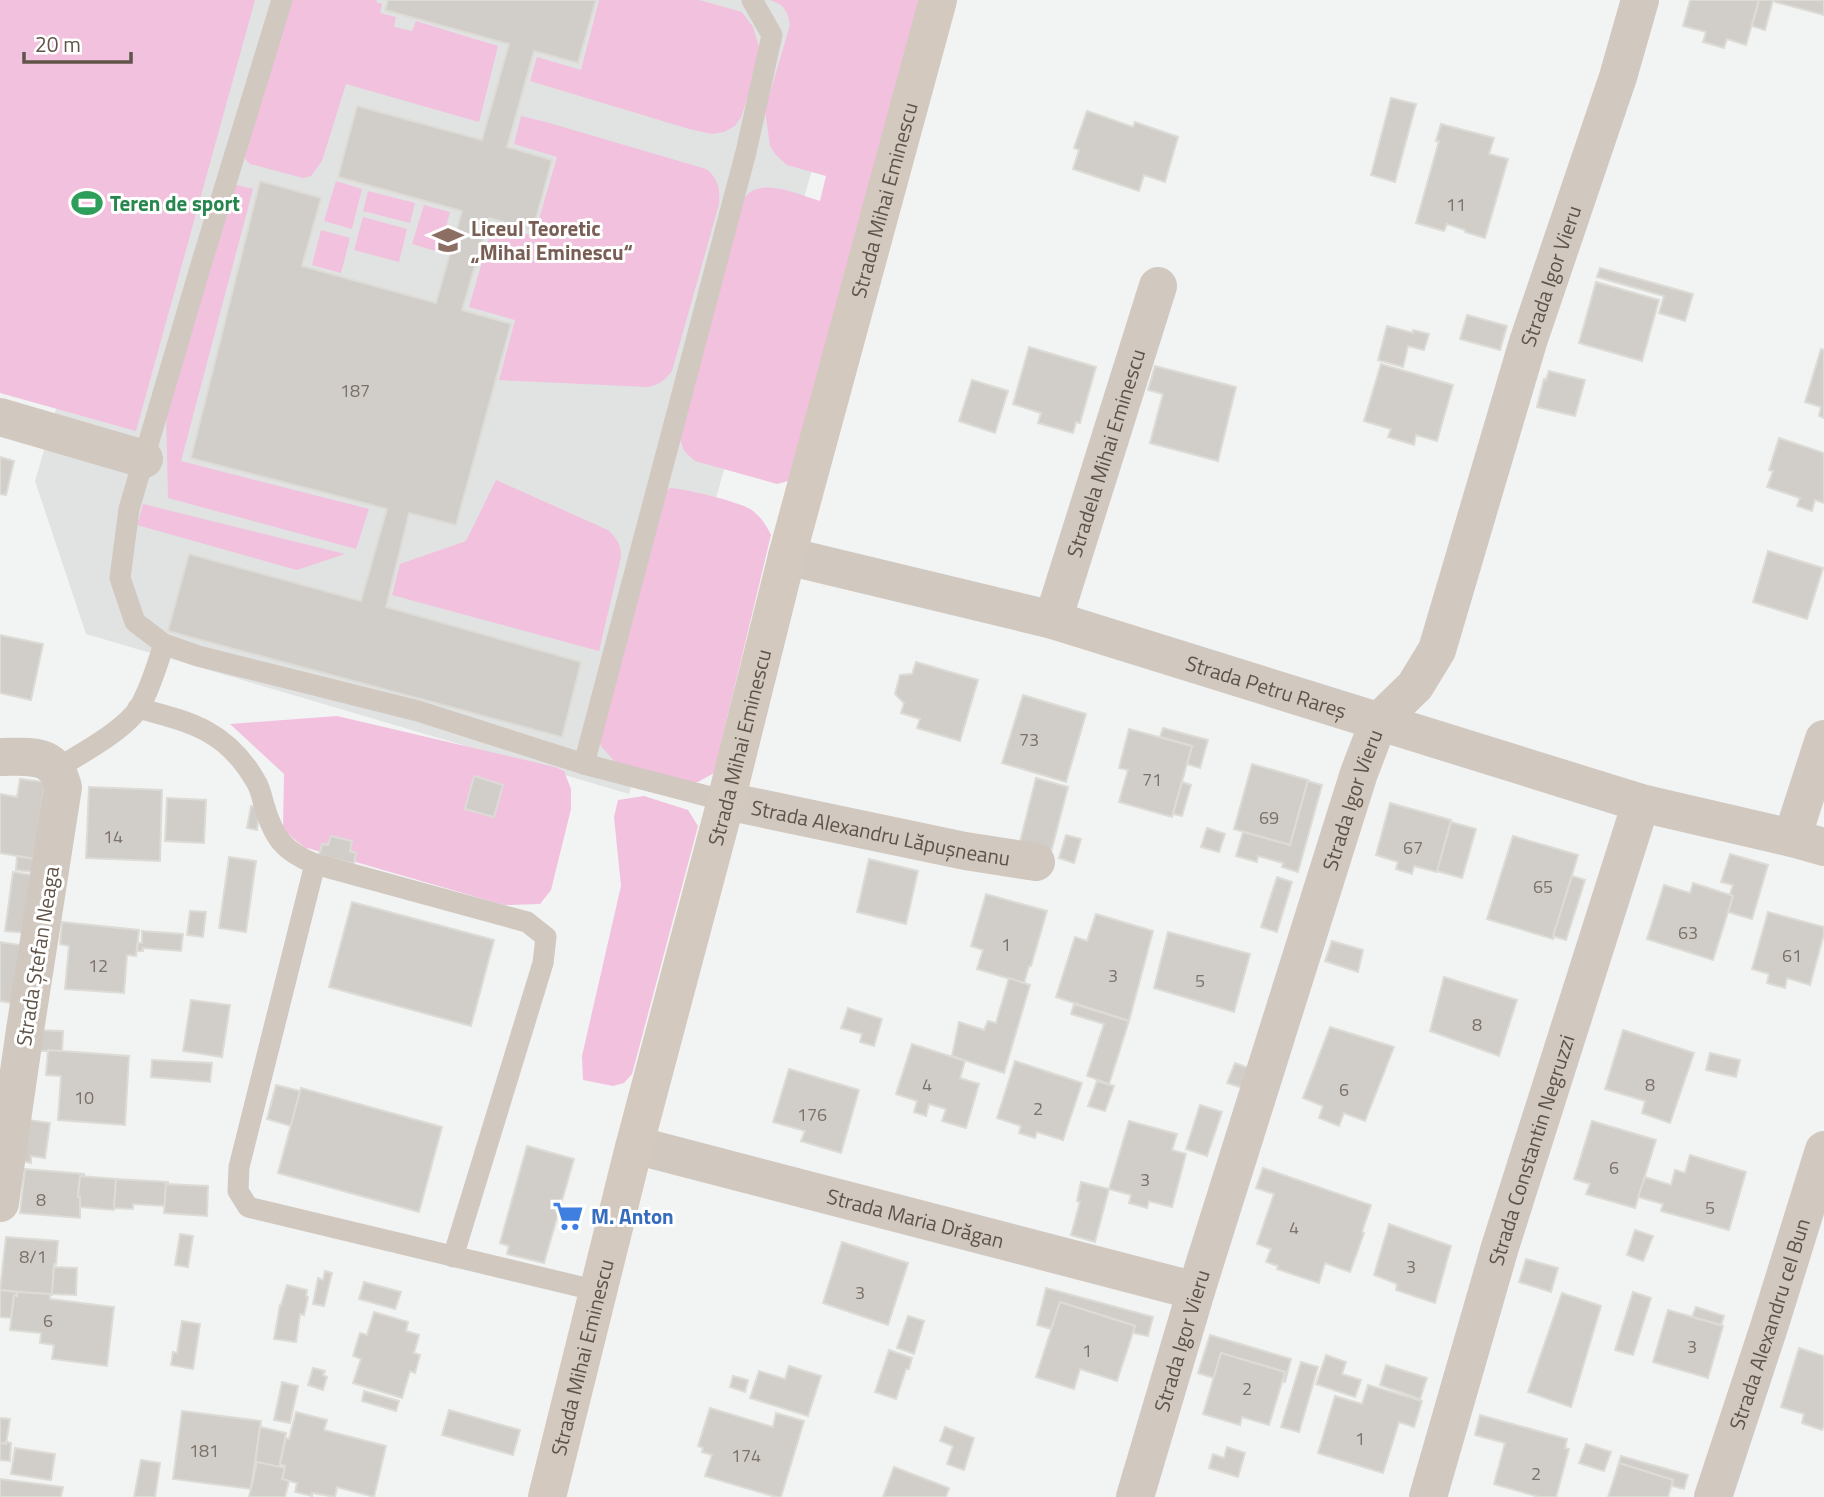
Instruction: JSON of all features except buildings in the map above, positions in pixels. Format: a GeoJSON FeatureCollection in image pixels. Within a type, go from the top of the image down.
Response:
{"type":"FeatureCollection","features":[{"type":"Feature","properties":{"kind":"main road","name":"Strada Mihai Eminescu"},"geometry":{"type":"LineString","coordinates":[[547,1497],[787,556],[938,0]]}},
{"type":"Feature","properties":{"kind":"street","name":"Strada Igor Vieru"},"geometry":{"type":"LineString","coordinates":[[1135,1497],[1196,1291],[1359,773],[1378,721],[1415,686],[1437,650],[1528,342],[1618,77],[1640,0]]}},
{"type":"Feature","properties":{"kind":"street","name":"Stradela Mihai Eminescu"},"geometry":{"type":"LineString","coordinates":[[1053,620],[1158,286]]}},
{"type":"Feature","properties":{"kind":"street"},"geometry":{"type":"LineString","coordinates":[[0,416],[144,459]]}},
{"type":"Feature","properties":{"kind":"street","name":"Strada Petru Rareș"},"geometry":{"type":"LineString","coordinates":[[787,556],[1053,620],[1641,803],[1808,842]]}},
{"type":"Feature","properties":{"kind":"street"},"geometry":{"type":"LineString","coordinates":[[1808,842],[1824,738]]}},
{"type":"Feature","properties":{"kind":"street"},"geometry":{"type":"LineString","coordinates":[[0,757],[43,760],[56,769]]}},
{"type":"Feature","properties":{"kind":"street","name":"Strada Ștefan Neaga"},"geometry":{"type":"LineString","coordinates":[[0,1203],[63,787],[56,769]]}},
{"type":"Feature","properties":{"kind":"street","name":"Strada Alexandru Lăpușneanu"},"geometry":{"type":"LineString","coordinates":[[726,801],[965,851],[1036,862]]}},
{"type":"Feature","properties":{"kind":"street","name":"Strada Constantin Negruzzi"},"geometry":{"type":"LineString","coordinates":[[1428,1497],[1500,1247],[1641,803]]}},
{"type":"Feature","properties":{"kind":"street","name":"Strada Maria Drăgan"},"geometry":{"type":"LineString","coordinates":[[635,1144],[1196,1291]]}},
{"type":"Feature","properties":{"kind":"street","name":"Strada Alexandru cel Bun"},"geometry":{"type":"LineString","coordinates":[[1713,1497],[1824,1150]]}},
{"type":"Feature","properties":{"kind":"lane"},"geometry":{"type":"LineString","coordinates":[[282,0],[129,509],[120,578],[135,622],[164,644],[198,656],[418,711],[583,764],[726,801]]}},
{"type":"Feature","properties":{"kind":"lane"},"geometry":{"type":"LineString","coordinates":[[583,764],[747,152],[772,35],[752,0]]}},
{"type":"Feature","properties":{"kind":"lane"},"geometry":{"type":"LineString","coordinates":[[56,769],[118,728],[138,708],[153,678],[164,644]]}},
{"type":"Feature","properties":{"kind":"lane"},"geometry":{"type":"LineString","coordinates":[[138,708],[187,721],[217,736],[241,759],[257,782],[271,829],[284,845],[300,858],[527,922],[546,937],[543,963],[453,1257]]}},
{"type":"Feature","properties":{"kind":"lane"},"geometry":{"type":"LineString","coordinates":[[315,864],[239,1167],[238,1191],[248,1207],[598,1291]]}},
{"type":"Feature","properties":{"kind":"shaded area","name":"Teren de sport"},"geometry":{"type":"Polygon","coordinates":[[[0,0],[255,0],[136,431],[0,393],[0,0]]]}},
{"type":"Feature","properties":{"kind":"shaded area","name":"Liceul Teoretic „Mihai Eminescu“"},"geometry":{"type":"Polygon","coordinates":[[[176,0],[862,0],[629,794],[86,634],[35,481],[176,0]]]}},
{"type":"Feature","properties":{"kind":"shaded area"},"geometry":{"type":"Polygon","coordinates":[[[290,0],[377,0],[376,2],[382,4],[380,13],[396,17],[394,27],[412,31],[416,21],[498,46],[479,122],[346,84],[322,161],[311,176],[303,178],[250,164],[245,159],[244,152],[290,0]]]}},
{"type":"Feature","properties":{"kind":"shaded area"},"geometry":{"type":"Polygon","coordinates":[[[599,0],[699,0],[742,12],[753,27],[759,47],[751,87],[741,117],[735,126],[712,134],[689,129],[530,81],[537,57],[581,70],[599,0]]]}},
{"type":"Feature","properties":{"kind":"shaded area"},"geometry":{"type":"Polygon","coordinates":[[[770,0],[921,0],[788,481],[777,484],[695,461],[684,451],[680,439],[738,211],[744,199],[753,191],[771,188],[820,201],[826,176],[787,165],[770,146],[765,110],[790,25],[784,9],[770,0]]]}},
{"type":"Feature","properties":{"kind":"shaded area"},"geometry":{"type":"Polygon","coordinates":[[[521,116],[706,169],[716,181],[719,204],[672,371],[658,383],[647,387],[499,380],[515,320],[469,307],[493,224],[534,236],[557,157],[514,144],[521,116]]]}},
{"type":"Feature","properties":{"kind":"shaded area"},"geometry":{"type":"Polygon","coordinates":[[[336,181],[362,189],[352,229],[324,221],[336,181]]]}},
{"type":"Feature","properties":{"kind":"shaded area"},"geometry":{"type":"Polygon","coordinates":[[[233,184],[253,189],[181,461],[369,509],[356,549],[168,498],[166,411],[233,184]]]}},
{"type":"Feature","properties":{"kind":"shaded area"},"geometry":{"type":"Polygon","coordinates":[[[368,191],[415,203],[410,223],[363,211],[368,191]]]}},
{"type":"Feature","properties":{"kind":"shaded area"},"geometry":{"type":"Polygon","coordinates":[[[424,205],[450,212],[439,252],[412,244],[424,205]]]}},
{"type":"Feature","properties":{"kind":"shaded area"},"geometry":{"type":"Polygon","coordinates":[[[363,217],[407,229],[399,262],[354,250],[363,217]]]}},
{"type":"Feature","properties":{"kind":"shaded area"},"geometry":{"type":"Polygon","coordinates":[[[321,230],[350,238],[341,273],[312,265],[321,230]]]}},
{"type":"Feature","properties":{"kind":"shaded area"},"geometry":{"type":"Polygon","coordinates":[[[496,480],[608,530],[616,539],[621,557],[599,651],[392,595],[400,564],[466,541],[496,480]]]}},
{"type":"Feature","properties":{"kind":"shaded area"},"geometry":{"type":"Polygon","coordinates":[[[670,488],[734,502],[750,509],[762,520],[771,535],[714,773],[698,782],[687,782],[616,763],[601,746],[598,734],[660,497],[670,488]]]}},
{"type":"Feature","properties":{"kind":"shaded area"},"geometry":{"type":"Polygon","coordinates":[[[143,504],[345,554],[297,570],[137,525],[143,504]]]}},
{"type":"Feature","properties":{"kind":"shaded area"},"geometry":{"type":"Polygon","coordinates":[[[337,716],[564,771],[571,789],[571,809],[551,890],[540,904],[504,905],[304,847],[283,830],[284,774],[230,724],[337,716]]]}},
{"type":"Feature","properties":{"kind":"shaded area"},"geometry":{"type":"Polygon","coordinates":[[[644,796],[688,810],[698,826],[632,1074],[624,1083],[613,1086],[583,1080],[582,1056],[621,886],[614,817],[618,800],[644,796]]]}},
{"type":"Feature","properties":{"kind":"place","name":"Teren de sport"},"geometry":{"type":"Point","coordinates":[87,203]}},
{"type":"Feature","properties":{"kind":"place","name":"Liceul Teoretic „Mihai Eminescu“"},"geometry":{"type":"Point","coordinates":[448,240]}},
{"type":"Feature","properties":{"kind":"place","name":"M. Anton"},"geometry":{"type":"Point","coordinates":[568,1216]}}]}
